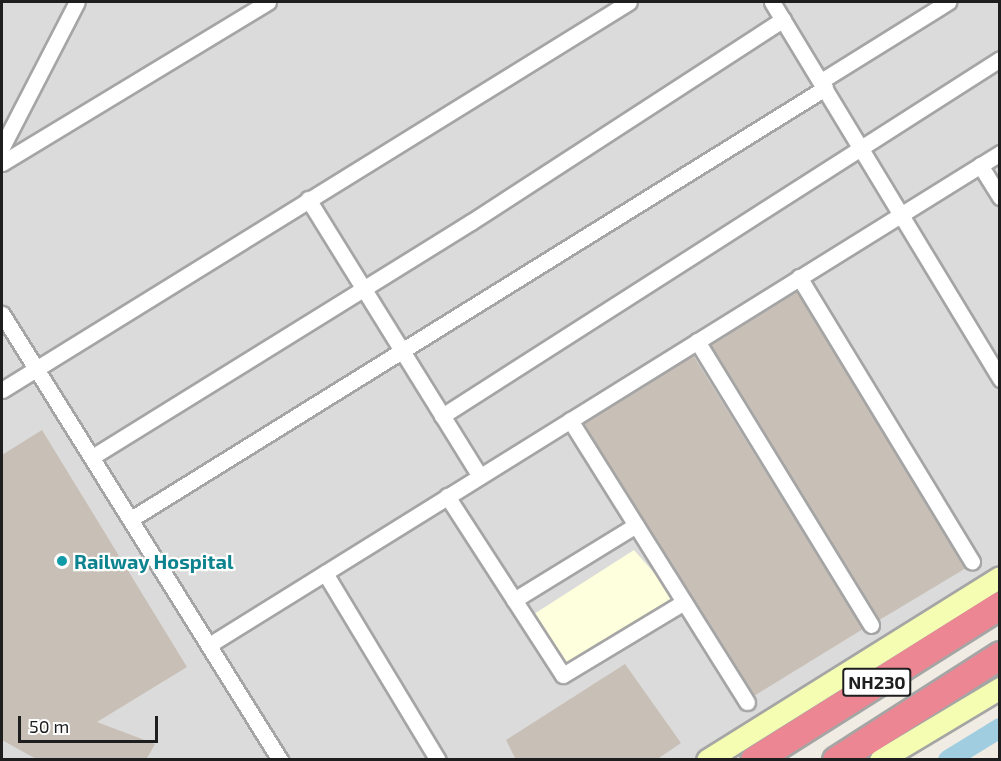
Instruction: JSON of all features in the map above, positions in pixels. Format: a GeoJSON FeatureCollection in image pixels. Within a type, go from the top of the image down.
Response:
{"type":"FeatureCollection","features":[{"type":"Feature","properties":{"kind":"highway","name":"NH230"},"geometry":{"type":"LineString","coordinates":[[754,759],[999,605]]}},
{"type":"Feature","properties":{"kind":"highway","name":"NH230"},"geometry":{"type":"LineString","coordinates":[[836,759],[999,655]]}},
{"type":"Feature","properties":{"kind":"street"},"geometry":{"type":"LineString","coordinates":[[3,155],[77,2]]}},
{"type":"Feature","properties":{"kind":"street"},"geometry":{"type":"LineString","coordinates":[[3,155],[268,2]]}},
{"type":"Feature","properties":{"kind":"street"},"geometry":{"type":"LineString","coordinates":[[2,390],[35,366],[629,2]]}},
{"type":"Feature","properties":{"kind":"street"},"geometry":{"type":"LineString","coordinates":[[772,2],[999,379]]}},
{"type":"Feature","properties":{"kind":"street"},"geometry":{"type":"LineString","coordinates":[[131,519],[823,85],[948,2]]}},
{"type":"Feature","properties":{"kind":"street"},"geometry":{"type":"LineString","coordinates":[[92,457],[364,289],[783,19]]}},
{"type":"Feature","properties":{"kind":"street"},"geometry":{"type":"LineString","coordinates":[[442,416],[999,59]]}},
{"type":"Feature","properties":{"kind":"street"},"geometry":{"type":"LineString","coordinates":[[209,645],[999,153]]}},
{"type":"Feature","properties":{"kind":"street"},"geometry":{"type":"LineString","coordinates":[[980,165],[999,197]]}},
{"type":"Feature","properties":{"kind":"street"},"geometry":{"type":"LineString","coordinates":[[308,199],[480,476]]}},
{"type":"Feature","properties":{"kind":"street"},"geometry":{"type":"LineString","coordinates":[[799,277],[972,561]]}},
{"type":"Feature","properties":{"kind":"street"},"geometry":{"type":"LineString","coordinates":[[2,314],[279,759]]}},
{"type":"Feature","properties":{"kind":"street"},"geometry":{"type":"LineString","coordinates":[[697,341],[871,625]]}},
{"type":"Feature","properties":{"kind":"street"},"geometry":{"type":"LineString","coordinates":[[570,420],[747,702]]}},
{"type":"Feature","properties":{"kind":"street"},"geometry":{"type":"LineString","coordinates":[[447,496],[563,675],[684,602]]}},
{"type":"Feature","properties":{"kind":"street"},"geometry":{"type":"LineString","coordinates":[[514,600],[636,525]]}},
{"type":"Feature","properties":{"kind":"street"},"geometry":{"type":"LineString","coordinates":[[325,573],[438,759]]}},
{"type":"Feature","properties":{"kind":"street"},"geometry":{"type":"LineString","coordinates":[[707,759],[999,577]]}},
{"type":"Feature","properties":{"kind":"street"},"geometry":{"type":"LineString","coordinates":[[880,759],[999,687]]}},
{"type":"Feature","properties":{"kind":"shaded area"},"geometry":{"type":"Polygon","coordinates":[[[2,2],[999,2],[999,576],[707,759],[2,759],[2,2]]]}},
{"type":"Feature","properties":{"kind":"shaded area"},"geometry":{"type":"Polygon","coordinates":[[[634,550],[677,599],[564,665],[534,614],[634,550]]]}},
{"type":"Feature","properties":{"kind":"building"},"geometry":{"type":"Polygon","coordinates":[[[799,288],[966,568],[871,625],[707,345],[799,288]]]}},
{"type":"Feature","properties":{"kind":"building"},"geometry":{"type":"Polygon","coordinates":[[[693,355],[863,629],[754,696],[574,426],[693,355]]]}},
{"type":"Feature","properties":{"kind":"building","name":"Railway Hospital"},"geometry":{"type":"Polygon","coordinates":[[[42,430],[187,667],[97,722],[155,744],[146,760],[38,760],[2,740],[2,455],[42,430]]]}},
{"type":"Feature","properties":{"kind":"building"},"geometry":{"type":"Polygon","coordinates":[[[625,664],[681,743],[656,760],[516,760],[506,740],[625,664]]]}},
{"type":"Feature","properties":{"kind":"waterway"},"geometry":{"type":"LineString","coordinates":[[948,760],[1000,728]]}},
{"type":"Feature","properties":{"kind":"place","name":"Railway Hospital"},"geometry":{"type":"Point","coordinates":[62,561]}}]}
